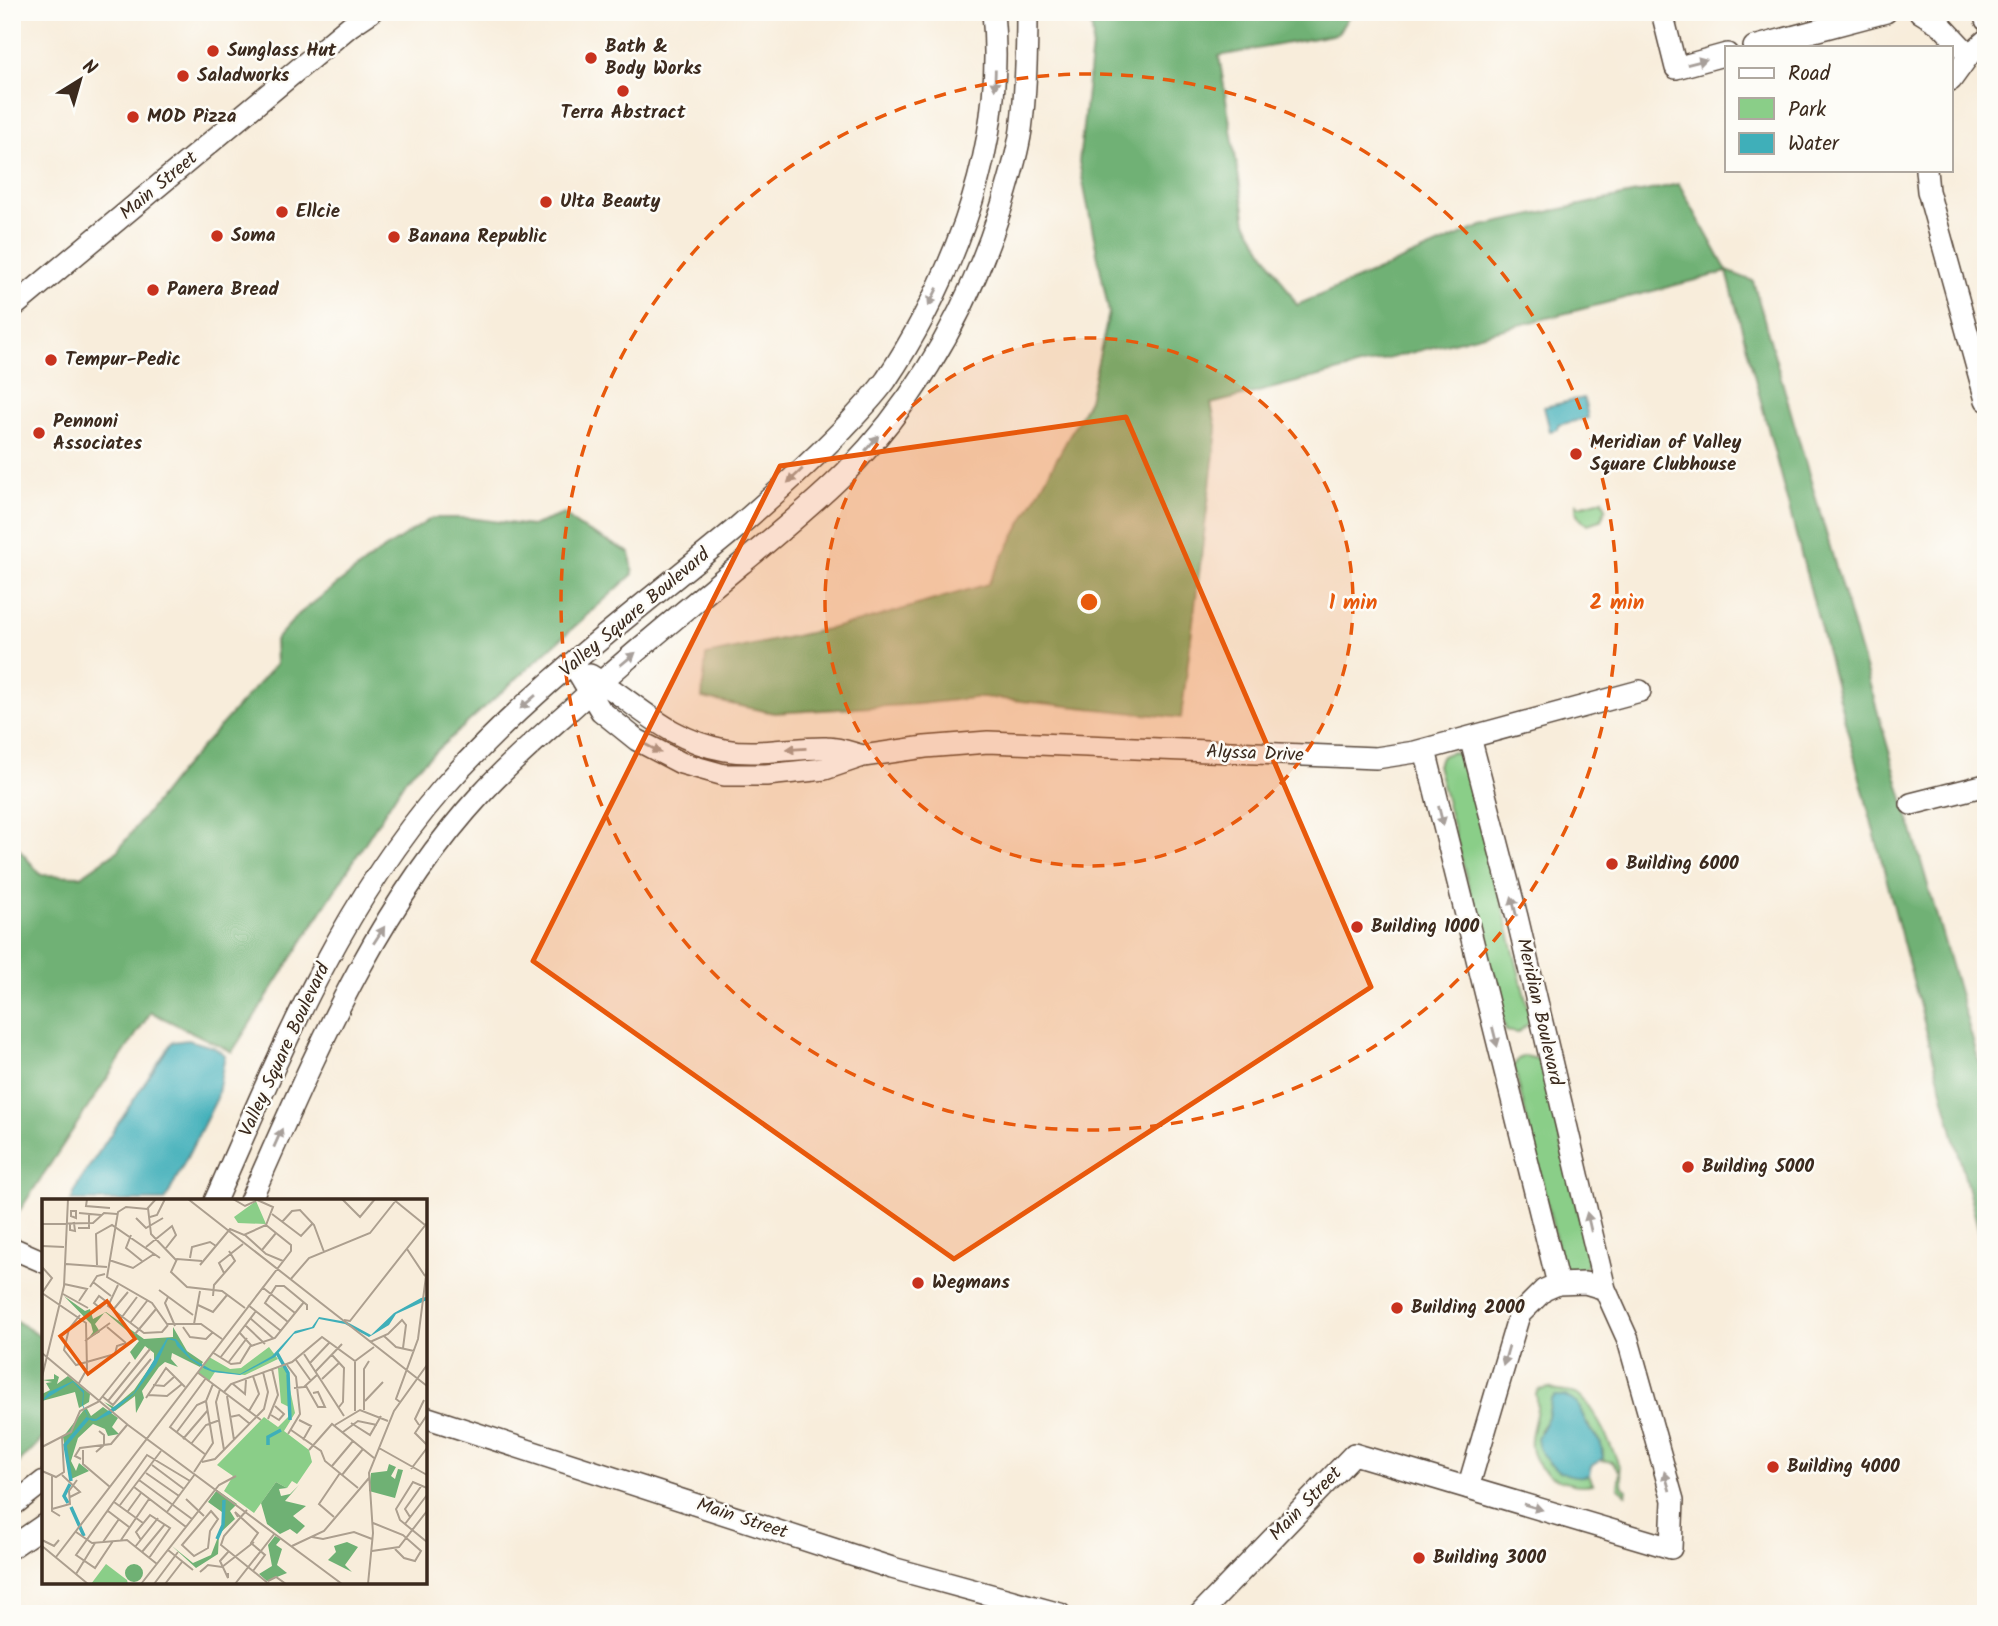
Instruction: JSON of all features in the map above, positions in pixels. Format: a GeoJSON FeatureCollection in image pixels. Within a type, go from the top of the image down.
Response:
{"type":"FeatureCollection","features":[{"type":"Feature","properties":{"kind":"street","name":"Main Street"},"geometry":{"type":"LineString","coordinates":[[12,308],[345,19],[371,12]]}},
{"type":"Feature","properties":{"kind":"street","name":"Valley Square Boulevard"},"geometry":{"type":"LineString","coordinates":[[216,1199],[321,970],[377,876],[440,791],[513,715],[768,501],[870,401],[886,380],[933,297],[955,249],[975,193],[988,141],[996,86],[993,12]]}},
{"type":"Feature","properties":{"kind":"street","name":"Valley Square Boulevard"},"geometry":{"type":"LineString","coordinates":[[251,1199],[329,1024],[364,957],[407,890],[479,796],[530,743],[779,533],[843,475],[886,426],[936,356],[981,268],[1014,164],[1021,132],[1027,12]]}},
{"type":"Feature","properties":{"kind":"street"},"geometry":{"type":"LineString","coordinates":[[1662,12],[1676,68],[1725,55]]}},
{"type":"Feature","properties":{"kind":"street"},"geometry":{"type":"LineString","coordinates":[[1758,46],[1886,12]]}},
{"type":"Feature","properties":{"kind":"street"},"geometry":{"type":"LineString","coordinates":[[1920,12],[1941,25],[1950,46]]}},
{"type":"Feature","properties":{"kind":"street"},"geometry":{"type":"LineString","coordinates":[[1984,12],[1986,20]]}},
{"type":"Feature","properties":{"kind":"street"},"geometry":{"type":"LineString","coordinates":[[1952,51],[1959,68],[1986,40]]}},
{"type":"Feature","properties":{"kind":"street"},"geometry":{"type":"LineString","coordinates":[[1926,172],[1928,191],[1986,400]]}},
{"type":"Feature","properties":{"kind":"street","name":"Alyssa Drive"},"geometry":{"type":"LineString","coordinates":[[573,664],[595,687],[601,711],[637,740],[681,763],[724,775],[766,775],[825,769],[863,756],[988,742],[1351,758],[1394,756],[1425,750],[1640,691]]}},
{"type":"Feature","properties":{"kind":"street","name":"Meridian Boulevard"},"geometry":{"type":"LineString","coordinates":[[1354,1454],[1671,1548],[1672,1500],[1628,1340],[1605,1289],[1517,917],[1470,737]]}},
{"type":"Feature","properties":{"kind":"street"},"geometry":{"type":"LineString","coordinates":[[1425,750],[1558,1284]]}},
{"type":"Feature","properties":{"kind":"street"},"geometry":{"type":"LineString","coordinates":[[1911,804],[1986,785]]}},
{"type":"Feature","properties":{"kind":"street"},"geometry":{"type":"LineString","coordinates":[[12,1248],[42,1261]]}},
{"type":"Feature","properties":{"kind":"street"},"geometry":{"type":"LineString","coordinates":[[1468,1488],[1519,1315],[1544,1290],[1558,1284],[1585,1283],[1605,1289]]}},
{"type":"Feature","properties":{"kind":"street","name":"Main Street"},"geometry":{"type":"LineString","coordinates":[[427,1418],[892,1568],[1060,1614]]}},
{"type":"Feature","properties":{"kind":"street","name":"Main Street"},"geometry":{"type":"LineString","coordinates":[[1200,1614],[1354,1454]]}},
{"type":"Feature","properties":{"kind":"street"},"geometry":{"type":"LineString","coordinates":[[12,1506],[42,1483]]}},
{"type":"Feature","properties":{"kind":"street"},"geometry":{"type":"LineString","coordinates":[[12,1547],[42,1526]]}},
{"type":"Feature","properties":{"kind":"highlighted area"},"geometry":{"type":"Polygon","coordinates":[[[1126,417],[1371,987],[954,1259],[533,961],[780,466],[1126,417]]]}},
{"type":"Feature","properties":{"kind":"green space"},"geometry":{"type":"Polygon","coordinates":[[[1089,12],[1352,12],[1337,34],[1219,56],[1246,222],[1297,305],[1482,226],[1679,184],[1727,271],[1753,281],[1986,1086],[1986,1258],[1727,272],[1211,404],[1217,430],[1181,718],[982,697],[920,704],[774,713],[702,698],[706,655],[860,622],[988,584],[1089,400],[1109,313],[1079,162],[1093,37],[1089,12]]]}},
{"type":"Feature","properties":{"kind":"green space"},"geometry":{"type":"Polygon","coordinates":[[[1602,498],[1606,508],[1601,520],[1588,524],[1580,518],[1576,510],[1577,503],[1579,506],[1602,498]]]}},
{"type":"Feature","properties":{"kind":"green space"},"geometry":{"type":"Polygon","coordinates":[[[564,514],[578,526],[630,553],[633,574],[407,777],[232,1052],[151,1012],[12,1222],[12,841],[41,875],[81,876],[117,851],[181,770],[276,664],[275,640],[299,614],[378,553],[432,518],[469,518],[531,526],[564,514]]]}},
{"type":"Feature","properties":{"kind":"green space"},"geometry":{"type":"Polygon","coordinates":[[[1451,752],[1459,754],[1467,763],[1529,1013],[1529,1023],[1518,1033],[1506,1031],[1437,765],[1442,756],[1451,752]]]}},
{"type":"Feature","properties":{"kind":"green space"},"geometry":{"type":"Polygon","coordinates":[[[1525,1056],[1538,1059],[1542,1065],[1590,1260],[1585,1268],[1578,1271],[1562,1265],[1514,1066],[1518,1059],[1525,1056]]]}},
{"type":"Feature","properties":{"kind":"green space"},"geometry":{"type":"Polygon","coordinates":[[[12,1318],[42,1338],[42,1439],[12,1470],[12,1318]]]}},
{"type":"Feature","properties":{"kind":"green space"},"geometry":{"type":"Polygon","coordinates":[[[1549,1388],[1577,1394],[1586,1403],[1614,1453],[1622,1477],[1622,1485],[1627,1490],[1626,1494],[1618,1487],[1620,1472],[1612,1462],[1600,1460],[1603,1458],[1601,1445],[1580,1409],[1550,1406],[1548,1418],[1539,1431],[1548,1463],[1567,1474],[1589,1475],[1593,1484],[1560,1481],[1541,1468],[1535,1460],[1531,1438],[1537,1410],[1536,1394],[1538,1390],[1549,1388]]]}},
{"type":"Feature","properties":{"kind":"water"},"geometry":{"type":"Polygon","coordinates":[[[1584,398],[1588,418],[1558,425],[1558,429],[1550,431],[1544,407],[1584,398]]]}},
{"type":"Feature","properties":{"kind":"water"},"geometry":{"type":"Polygon","coordinates":[[[188,1040],[213,1047],[225,1055],[217,1098],[166,1199],[72,1199],[79,1182],[172,1042],[188,1040]]]}},
{"type":"Feature","properties":{"kind":"water"},"geometry":{"type":"Polygon","coordinates":[[[1555,1396],[1565,1396],[1578,1404],[1587,1425],[1601,1444],[1603,1458],[1591,1466],[1589,1475],[1562,1472],[1548,1462],[1539,1447],[1537,1438],[1548,1417],[1551,1400],[1555,1396]]]}},
{"type":"Feature","properties":{"kind":"place","name":"Sunglass Hut"},"geometry":{"type":"Point","coordinates":[213,51]}},
{"type":"Feature","properties":{"kind":"place","name":"Bath & Body Works"},"geometry":{"type":"Point","coordinates":[591,58]}},
{"type":"Feature","properties":{"kind":"place","name":"Saladworks"},"geometry":{"type":"Point","coordinates":[183,76]}},
{"type":"Feature","properties":{"kind":"place","name":"Terra Abstract"},"geometry":{"type":"Point","coordinates":[623,91]}},
{"type":"Feature","properties":{"kind":"place","name":"MOD Pizza"},"geometry":{"type":"Point","coordinates":[133,117]}},
{"type":"Feature","properties":{"kind":"place","name":"Ulta Beauty"},"geometry":{"type":"Point","coordinates":[546,202]}},
{"type":"Feature","properties":{"kind":"place","name":"Ellcie"},"geometry":{"type":"Point","coordinates":[282,212]}},
{"type":"Feature","properties":{"kind":"place","name":"Soma"},"geometry":{"type":"Point","coordinates":[217,236]}},
{"type":"Feature","properties":{"kind":"place","name":"Banana Republic"},"geometry":{"type":"Point","coordinates":[394,237]}},
{"type":"Feature","properties":{"kind":"place","name":"Panera Bread"},"geometry":{"type":"Point","coordinates":[153,290]}},
{"type":"Feature","properties":{"kind":"place","name":"Tempur-Pedic"},"geometry":{"type":"Point","coordinates":[51,360]}},
{"type":"Feature","properties":{"kind":"place","name":"Pennoni Associates"},"geometry":{"type":"Point","coordinates":[39,433]}},
{"type":"Feature","properties":{"kind":"place","name":"Meridian of Valley Square Clubhouse"},"geometry":{"type":"Point","coordinates":[1576,454]}},
{"type":"Feature","properties":{"kind":"place","name":"Building 6000"},"geometry":{"type":"Point","coordinates":[1612,864]}},
{"type":"Feature","properties":{"kind":"place","name":"Building 1000"},"geometry":{"type":"Point","coordinates":[1357,927]}},
{"type":"Feature","properties":{"kind":"place","name":"Building 5000"},"geometry":{"type":"Point","coordinates":[1688,1167]}},
{"type":"Feature","properties":{"kind":"place","name":"Wegmans"},"geometry":{"type":"Point","coordinates":[918,1283]}},
{"type":"Feature","properties":{"kind":"place","name":"Building 2000"},"geometry":{"type":"Point","coordinates":[1397,1308]}},
{"type":"Feature","properties":{"kind":"place","name":"Building 4000"},"geometry":{"type":"Point","coordinates":[1773,1467]}},
{"type":"Feature","properties":{"kind":"place","name":"Building 3000"},"geometry":{"type":"Point","coordinates":[1419,1558]}}]}
